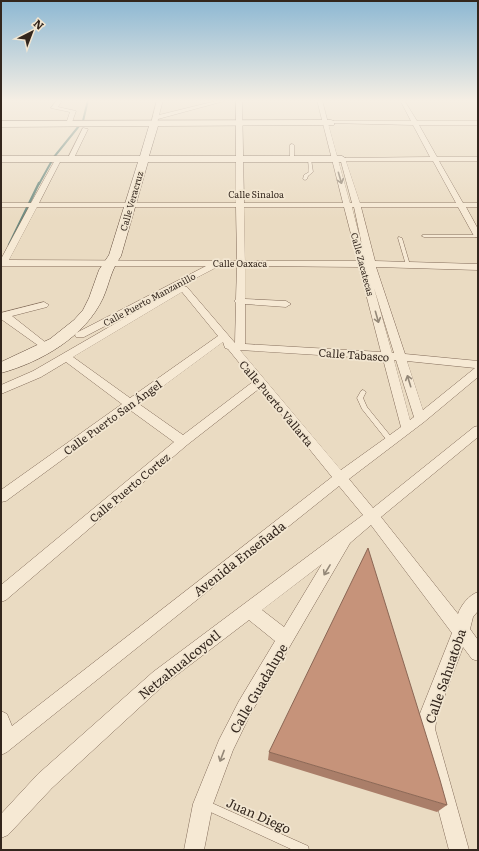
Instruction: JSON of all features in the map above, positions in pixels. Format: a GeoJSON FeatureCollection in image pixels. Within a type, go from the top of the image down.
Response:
{"type":"FeatureCollection","features":[{"type":"Feature","properties":{"kind":"street"},"geometry":{"type":"LineString","coordinates":[[70,160],[78,140]]}},
{"type":"Feature","properties":{"kind":"street","name":"Calle Veracruz"},"geometry":{"type":"LineString","coordinates":[[90,316],[105,301],[114,260],[148,140]]}},
{"type":"Feature","properties":{"kind":"street"},"geometry":{"type":"LineString","coordinates":[[230,343],[239,301],[241,263],[239,140]]}},
{"type":"Feature","properties":{"kind":"street","name":"Calle Zacatecas"},"geometry":{"type":"LineString","coordinates":[[333,140],[352,205],[408,429]]}},
{"type":"Feature","properties":{"kind":"street"},"geometry":{"type":"LineString","coordinates":[[424,140],[436,159],[459,205],[478,236]]}},
{"type":"Feature","properties":{"kind":"street"},"geometry":{"type":"LineString","coordinates":[[1,159],[478,159]]}},
{"type":"Feature","properties":{"kind":"street"},"geometry":{"type":"LineString","coordinates":[[2,263],[58,160]]}},
{"type":"Feature","properties":{"kind":"street","name":"Calle Sinaloa"},"geometry":{"type":"LineString","coordinates":[[1,205],[478,205]]}},
{"type":"Feature","properties":{"kind":"street","name":"Calle Oaxaca"},"geometry":{"type":"LineString","coordinates":[[2,263],[114,260],[478,267]]}},
{"type":"Feature","properties":{"kind":"street","name":"Calle Puerto Vallarta"},"geometry":{"type":"LineString","coordinates":[[175,262],[184,284],[260,382],[372,516],[478,653]]}},
{"type":"Feature","properties":{"kind":"street","name":"Calle Puerto Manzanillo"},"geometry":{"type":"LineString","coordinates":[[80,335],[184,284],[219,263]]}},
{"type":"Feature","properties":{"kind":"street","name":"Calle Zacatecas"},"geometry":{"type":"LineString","coordinates":[[366,264],[402,358],[420,418]]}},
{"type":"Feature","properties":{"kind":"street"},"geometry":{"type":"LineString","coordinates":[[1,390],[37,374],[66,358],[184,284]]}},
{"type":"Feature","properties":{"kind":"street"},"geometry":{"type":"LineString","coordinates":[[239,301],[286,304]]}},
{"type":"Feature","properties":{"kind":"street"},"geometry":{"type":"LineString","coordinates":[[2,315],[44,305]]}},
{"type":"Feature","properties":{"kind":"street"},"geometry":{"type":"LineString","coordinates":[[2,315],[46,348]]}},
{"type":"Feature","properties":{"kind":"street"},"geometry":{"type":"LineString","coordinates":[[1,376],[39,360],[80,335],[90,316]]}},
{"type":"Feature","properties":{"kind":"street"},"geometry":{"type":"LineString","coordinates":[[1,368],[46,348],[90,316]]}},
{"type":"Feature","properties":{"kind":"street","name":"Calle Tabasco"},"geometry":{"type":"LineString","coordinates":[[230,343],[478,365]]}},
{"type":"Feature","properties":{"kind":"street","name":"Calle Puerto San Ángel"},"geometry":{"type":"LineString","coordinates":[[1,497],[129,404],[230,343]]}},
{"type":"Feature","properties":{"kind":"street"},"geometry":{"type":"LineString","coordinates":[[66,358],[183,442]]}},
{"type":"Feature","properties":{"kind":"street","name":"Avenida Enseñada"},"geometry":{"type":"LineString","coordinates":[[4,744],[340,478],[408,429],[478,371]]}},
{"type":"Feature","properties":{"kind":"street","name":"Calle Puerto Cortez"},"geometry":{"type":"LineString","coordinates":[[1,595],[183,442],[260,382]]}},
{"type":"Feature","properties":{"kind":"street","name":"Netzahualcoyotl"},"geometry":{"type":"LineString","coordinates":[[1,828],[45,781],[159,678],[248,609],[347,537],[477,433]]}},
{"type":"Feature","properties":{"kind":"street","name":"Calle Guadalupe"},"geometry":{"type":"LineString","coordinates":[[194,850],[203,804],[225,746],[245,707],[347,537]]}},
{"type":"Feature","properties":{"kind":"street","name":"Calle Sahuatoba"},"geometry":{"type":"LineString","coordinates":[[459,850],[426,729],[428,716],[461,631],[466,613],[478,599]]}},
{"type":"Feature","properties":{"kind":"street"},"geometry":{"type":"LineString","coordinates":[[248,609],[286,639]]}},
{"type":"Feature","properties":{"kind":"street"},"geometry":{"type":"LineString","coordinates":[[1,720],[4,744]]}},
{"type":"Feature","properties":{"kind":"lane"},"geometry":{"type":"LineString","coordinates":[[292,145],[292,159]]}},
{"type":"Feature","properties":{"kind":"lane"},"geometry":{"type":"LineString","coordinates":[[305,178],[306,175],[311,172],[309,159]]}},
{"type":"Feature","properties":{"kind":"lane"},"geometry":{"type":"LineString","coordinates":[[424,236],[478,236]]}},
{"type":"Feature","properties":{"kind":"lane"},"geometry":{"type":"LineString","coordinates":[[400,238],[408,265]]}},
{"type":"Feature","properties":{"kind":"lane"},"geometry":{"type":"LineString","coordinates":[[363,392],[360,398],[364,408],[391,441]]}},
{"type":"Feature","properties":{"kind":"lane","name":"Juan Diego"},"geometry":{"type":"LineString","coordinates":[[203,804],[304,850]]}},
{"type":"Feature","properties":{"kind":"building"},"geometry":{"type":"Polygon","coordinates":[[[368,548],[440,780],[447,805],[269,752],[368,548]]]}},
{"type":"Feature","properties":{"kind":"waterway"},"geometry":{"type":"LineString","coordinates":[[39,184],[54,157],[68,140]]}},
{"type":"Feature","properties":{"kind":"waterway"},"geometry":{"type":"LineString","coordinates":[[9,245],[39,183]]}}]}
